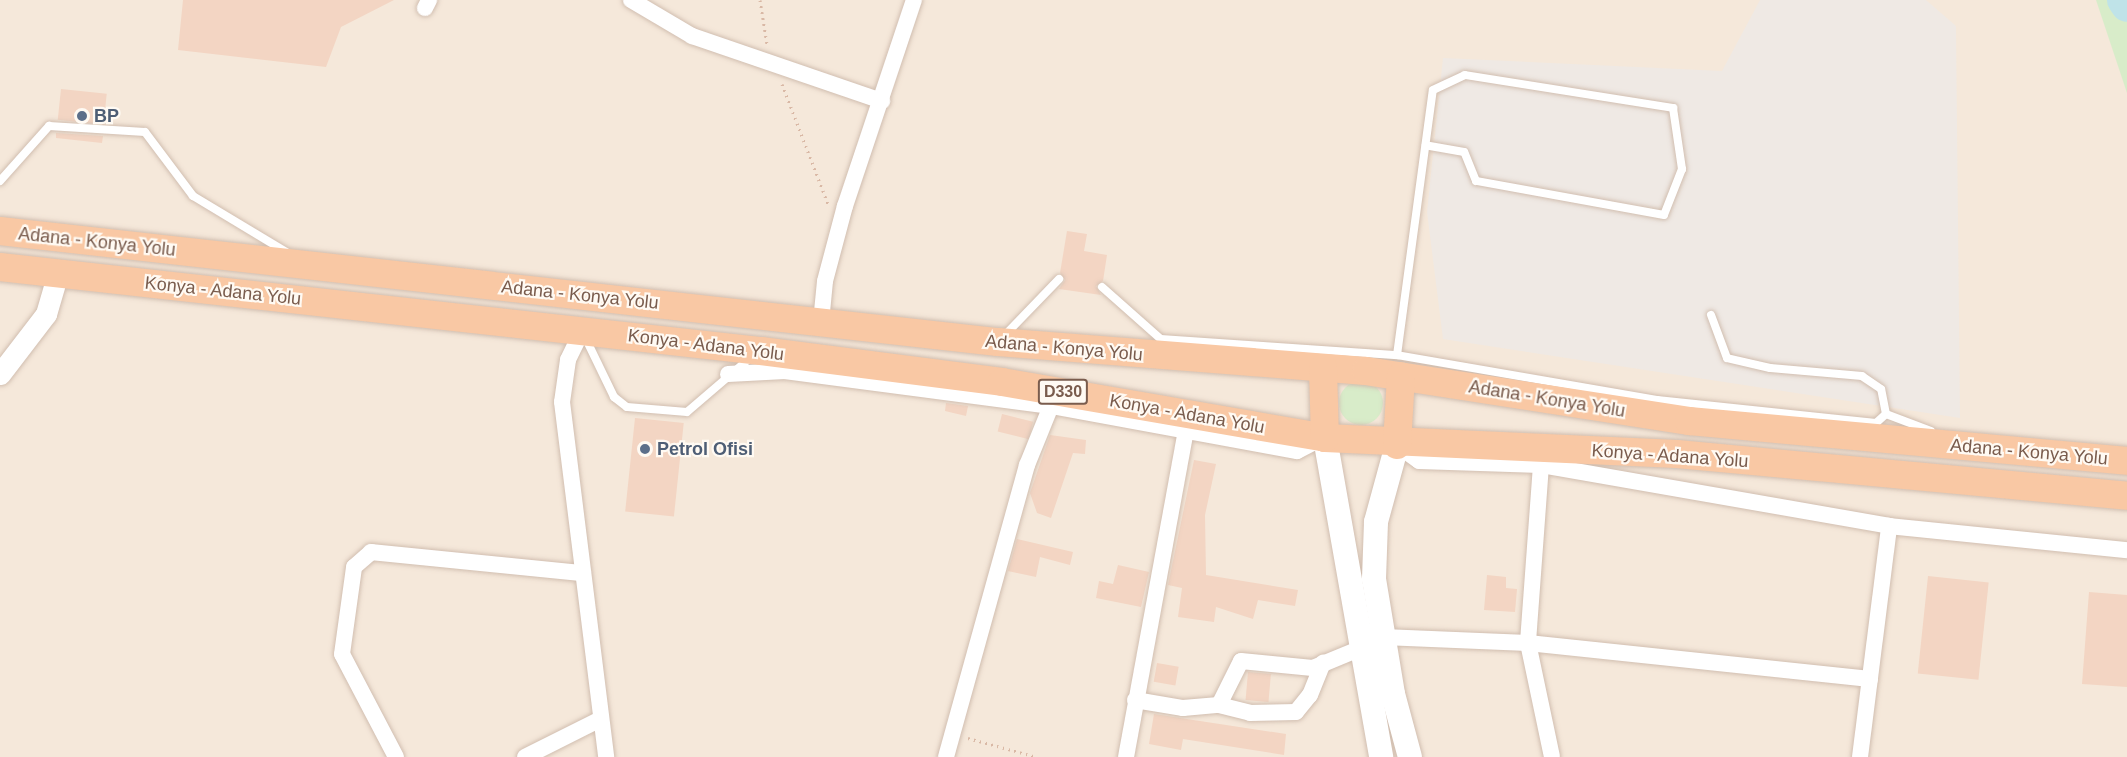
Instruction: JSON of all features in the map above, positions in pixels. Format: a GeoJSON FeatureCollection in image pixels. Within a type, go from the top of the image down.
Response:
{"type":"FeatureCollection","features":[{"type":"Feature","properties":{"kind":"highway","name":"Adana - Konya Yolu"},"geometry":{"type":"LineString","coordinates":[[0,231],[998,342],[1181,359],[1323,368],[1399,366],[1689,421],[2127,460]]}},
{"type":"Feature","properties":{"kind":"highway","name":"Konya - Adana Yolu"},"geometry":{"type":"LineString","coordinates":[[0,267],[761,351],[1002,382],[1324,438],[1397,445],[1677,454],[2127,496]]}},
{"type":"Feature","properties":{"kind":"highway"},"geometry":{"type":"LineString","coordinates":[[1397,445],[1399,366]]}},
{"type":"Feature","properties":{"kind":"highway"},"geometry":{"type":"LineString","coordinates":[[1323,368],[1324,438]]}},
{"type":"Feature","properties":{"kind":"main road"},"geometry":{"type":"LineString","coordinates":[[1324,438],[1381,757]]}},
{"type":"Feature","properties":{"kind":"main road"},"geometry":{"type":"LineString","coordinates":[[1397,445],[1376,522],[1374,579],[1383,637],[1410,757]]}},
{"type":"Feature","properties":{"kind":"street"},"geometry":{"type":"LineString","coordinates":[[631,0],[692,36],[882,101]]}},
{"type":"Feature","properties":{"kind":"street"},"geometry":{"type":"LineString","coordinates":[[912,18],[914,0]]}},
{"type":"Feature","properties":{"kind":"street"},"geometry":{"type":"LineString","coordinates":[[821,322],[838,231],[912,18],[923,0]]}},
{"type":"Feature","properties":{"kind":"street"},"geometry":{"type":"LineString","coordinates":[[0,374],[46,314],[58,273]]}},
{"type":"Feature","properties":{"kind":"street"},"geometry":{"type":"LineString","coordinates":[[582,331],[568,360],[562,402],[606,757]]}},
{"type":"Feature","properties":{"kind":"street"},"geometry":{"type":"LineString","coordinates":[[728,374],[785,371],[1051,406],[1297,451],[1324,438]]}},
{"type":"Feature","properties":{"kind":"street"},"geometry":{"type":"LineString","coordinates":[[946,757],[949,734],[1027,465],[1051,406]]}},
{"type":"Feature","properties":{"kind":"street"},"geometry":{"type":"LineString","coordinates":[[1126,757],[1185,429]]}},
{"type":"Feature","properties":{"kind":"street"},"geometry":{"type":"LineString","coordinates":[[1397,445],[1419,462],[1541,465],[1889,526],[2127,550]]}},
{"type":"Feature","properties":{"kind":"street"},"geometry":{"type":"LineString","coordinates":[[1541,465],[1528,643],[1552,757]]}},
{"type":"Feature","properties":{"kind":"street"},"geometry":{"type":"LineString","coordinates":[[1860,757],[1889,526]]}},
{"type":"Feature","properties":{"kind":"street"},"geometry":{"type":"LineString","coordinates":[[396,757],[342,654],[354,567],[371,552],[582,573]]}},
{"type":"Feature","properties":{"kind":"street"},"geometry":{"type":"LineString","coordinates":[[1383,637],[1528,643],[1870,679]]}},
{"type":"Feature","properties":{"kind":"street"},"geometry":{"type":"LineString","coordinates":[[1219,705],[1241,661],[1313,668],[1361,648]]}},
{"type":"Feature","properties":{"kind":"street"},"geometry":{"type":"LineString","coordinates":[[1135,700],[1183,708],[1219,705],[1250,713],[1296,712],[1311,695],[1323,663]]}},
{"type":"Feature","properties":{"kind":"street"},"geometry":{"type":"LineString","coordinates":[[525,757],[601,719]]}},
{"type":"Feature","properties":{"kind":"lane"},"geometry":{"type":"LineString","coordinates":[[1399,366],[1426,145],[1433,90],[1465,75],[1673,108],[1682,169],[1664,215],[1476,181],[1464,152],[1426,145]]}},
{"type":"Feature","properties":{"kind":"lane"},"geometry":{"type":"LineString","coordinates":[[0,181],[49,126],[145,132],[193,196],[309,265]]}},
{"type":"Feature","properties":{"kind":"lane"},"geometry":{"type":"LineString","coordinates":[[998,342],[1059,279]]}},
{"type":"Feature","properties":{"kind":"lane"},"geometry":{"type":"LineString","coordinates":[[1102,287],[1181,359]]}},
{"type":"Feature","properties":{"kind":"lane"},"geometry":{"type":"LineString","coordinates":[[1711,315],[1727,358],[1770,368],[1862,376],[1881,389],[1886,414]]}},
{"type":"Feature","properties":{"kind":"lane"},"geometry":{"type":"LineString","coordinates":[[582,331],[614,397],[627,407],[687,412],[728,374],[761,351]]}},
{"type":"Feature","properties":{"kind":"lane"},"geometry":{"type":"LineString","coordinates":[[1161,339],[1399,366],[1657,400],[1876,423],[1886,414]]}},
{"type":"Feature","properties":{"kind":"lane"},"geometry":{"type":"LineString","coordinates":[[1886,414],[1970,446]]}},
{"type":"Feature","properties":{"kind":"path"},"geometry":{"type":"LineString","coordinates":[[760,0],[763,34],[838,231]]}},
{"type":"Feature","properties":{"kind":"path"},"geometry":{"type":"LineString","coordinates":[[949,734],[1037,757]]}},
{"type":"Feature","properties":{"kind":"shaded area"},"geometry":{"type":"Polygon","coordinates":[[[0,0],[2127,0],[2127,757],[0,757],[0,0]]]}},
{"type":"Feature","properties":{"kind":"shaded area"},"geometry":{"type":"Polygon","coordinates":[[[1760,0],[1926,0],[1956,26],[1960,418],[1443,339],[1427,212],[1443,58],[1722,71],[1760,0]]]}},
{"type":"Feature","properties":{"kind":"green space"},"geometry":{"type":"Polygon","coordinates":[[[2096,0],[2127,0],[2127,93],[2096,0]]]}},
{"type":"Feature","properties":{"kind":"green space"},"geometry":{"type":"Polygon","coordinates":[[[1361,381],[1377,387],[1383,403],[1377,419],[1361,425],[1345,419],[1339,403],[1345,387],[1361,381]]]}},
{"type":"Feature","properties":{"kind":"building"},"geometry":{"type":"Polygon","coordinates":[[[183,0],[394,0],[341,27],[326,67],[178,50],[183,0]]]}},
{"type":"Feature","properties":{"kind":"building"},"geometry":{"type":"Polygon","coordinates":[[[61,89],[107,94],[104,125],[58,120],[61,89]]]}},
{"type":"Feature","properties":{"kind":"building"},"geometry":{"type":"Polygon","coordinates":[[[56,133],[103,136],[102,143],[56,138],[56,133]]]}},
{"type":"Feature","properties":{"kind":"building"},"geometry":{"type":"Polygon","coordinates":[[[1067,231],[1087,234],[1084,251],[1107,255],[1103,281],[1096,286],[1101,295],[1059,289],[1065,280],[1060,273],[1067,231]]]}},
{"type":"Feature","properties":{"kind":"building"},"geometry":{"type":"Polygon","coordinates":[[[946,403],[968,406],[966,416],[945,411],[946,403]]]}},
{"type":"Feature","properties":{"kind":"building"},"geometry":{"type":"Polygon","coordinates":[[[1002,414],[1033,422],[1029,439],[998,431],[1002,414]]]}},
{"type":"Feature","properties":{"kind":"building"},"geometry":{"type":"Polygon","coordinates":[[[635,418],[684,423],[674,517],[625,511],[635,418]]]}},
{"type":"Feature","properties":{"kind":"building"},"geometry":{"type":"Polygon","coordinates":[[[1050,435],[1086,440],[1085,454],[1073,453],[1051,518],[1037,513],[1030,493],[1050,435]]]}},
{"type":"Feature","properties":{"kind":"building"},"geometry":{"type":"Polygon","coordinates":[[[1194,460],[1216,464],[1205,515],[1206,575],[1298,590],[1295,606],[1258,600],[1253,619],[1216,607],[1214,622],[1178,617],[1182,588],[1168,585],[1194,460]]]}},
{"type":"Feature","properties":{"kind":"building"},"geometry":{"type":"Polygon","coordinates":[[[1017,539],[1073,552],[1070,565],[1040,557],[1036,577],[1008,571],[1017,539]]]}},
{"type":"Feature","properties":{"kind":"building"},"geometry":{"type":"Polygon","coordinates":[[[1118,565],[1149,572],[1141,607],[1096,598],[1099,581],[1113,584],[1118,565]]]}},
{"type":"Feature","properties":{"kind":"building"},"geometry":{"type":"Polygon","coordinates":[[[1487,575],[1506,577],[1506,588],[1517,589],[1515,612],[1484,610],[1487,575]]]}},
{"type":"Feature","properties":{"kind":"building"},"geometry":{"type":"Polygon","coordinates":[[[1928,576],[1989,582],[1978,680],[1918,673],[1928,576]]]}},
{"type":"Feature","properties":{"kind":"building"},"geometry":{"type":"Polygon","coordinates":[[[2089,592],[2127,595],[2127,687],[2082,684],[2089,592]]]}},
{"type":"Feature","properties":{"kind":"building"},"geometry":{"type":"Polygon","coordinates":[[[1157,663],[1179,667],[1175,686],[1154,682],[1157,663]]]}},
{"type":"Feature","properties":{"kind":"building"},"geometry":{"type":"Polygon","coordinates":[[[1248,672],[1271,674],[1268,702],[1246,700],[1248,672]]]}},
{"type":"Feature","properties":{"kind":"building"},"geometry":{"type":"Polygon","coordinates":[[[1154,714],[1286,734],[1284,755],[1183,739],[1181,750],[1149,744],[1154,714]]]}},
{"type":"Feature","properties":{"kind":"waterway"},"geometry":{"type":"LineString","coordinates":[[2123,0],[2127,6]]}},
{"type":"Feature","properties":{"kind":"place","name":"BP"},"geometry":{"type":"Point","coordinates":[82,116]}},
{"type":"Feature","properties":{"kind":"place","name":"Petrol Ofisi"},"geometry":{"type":"Point","coordinates":[645,449]}}]}
